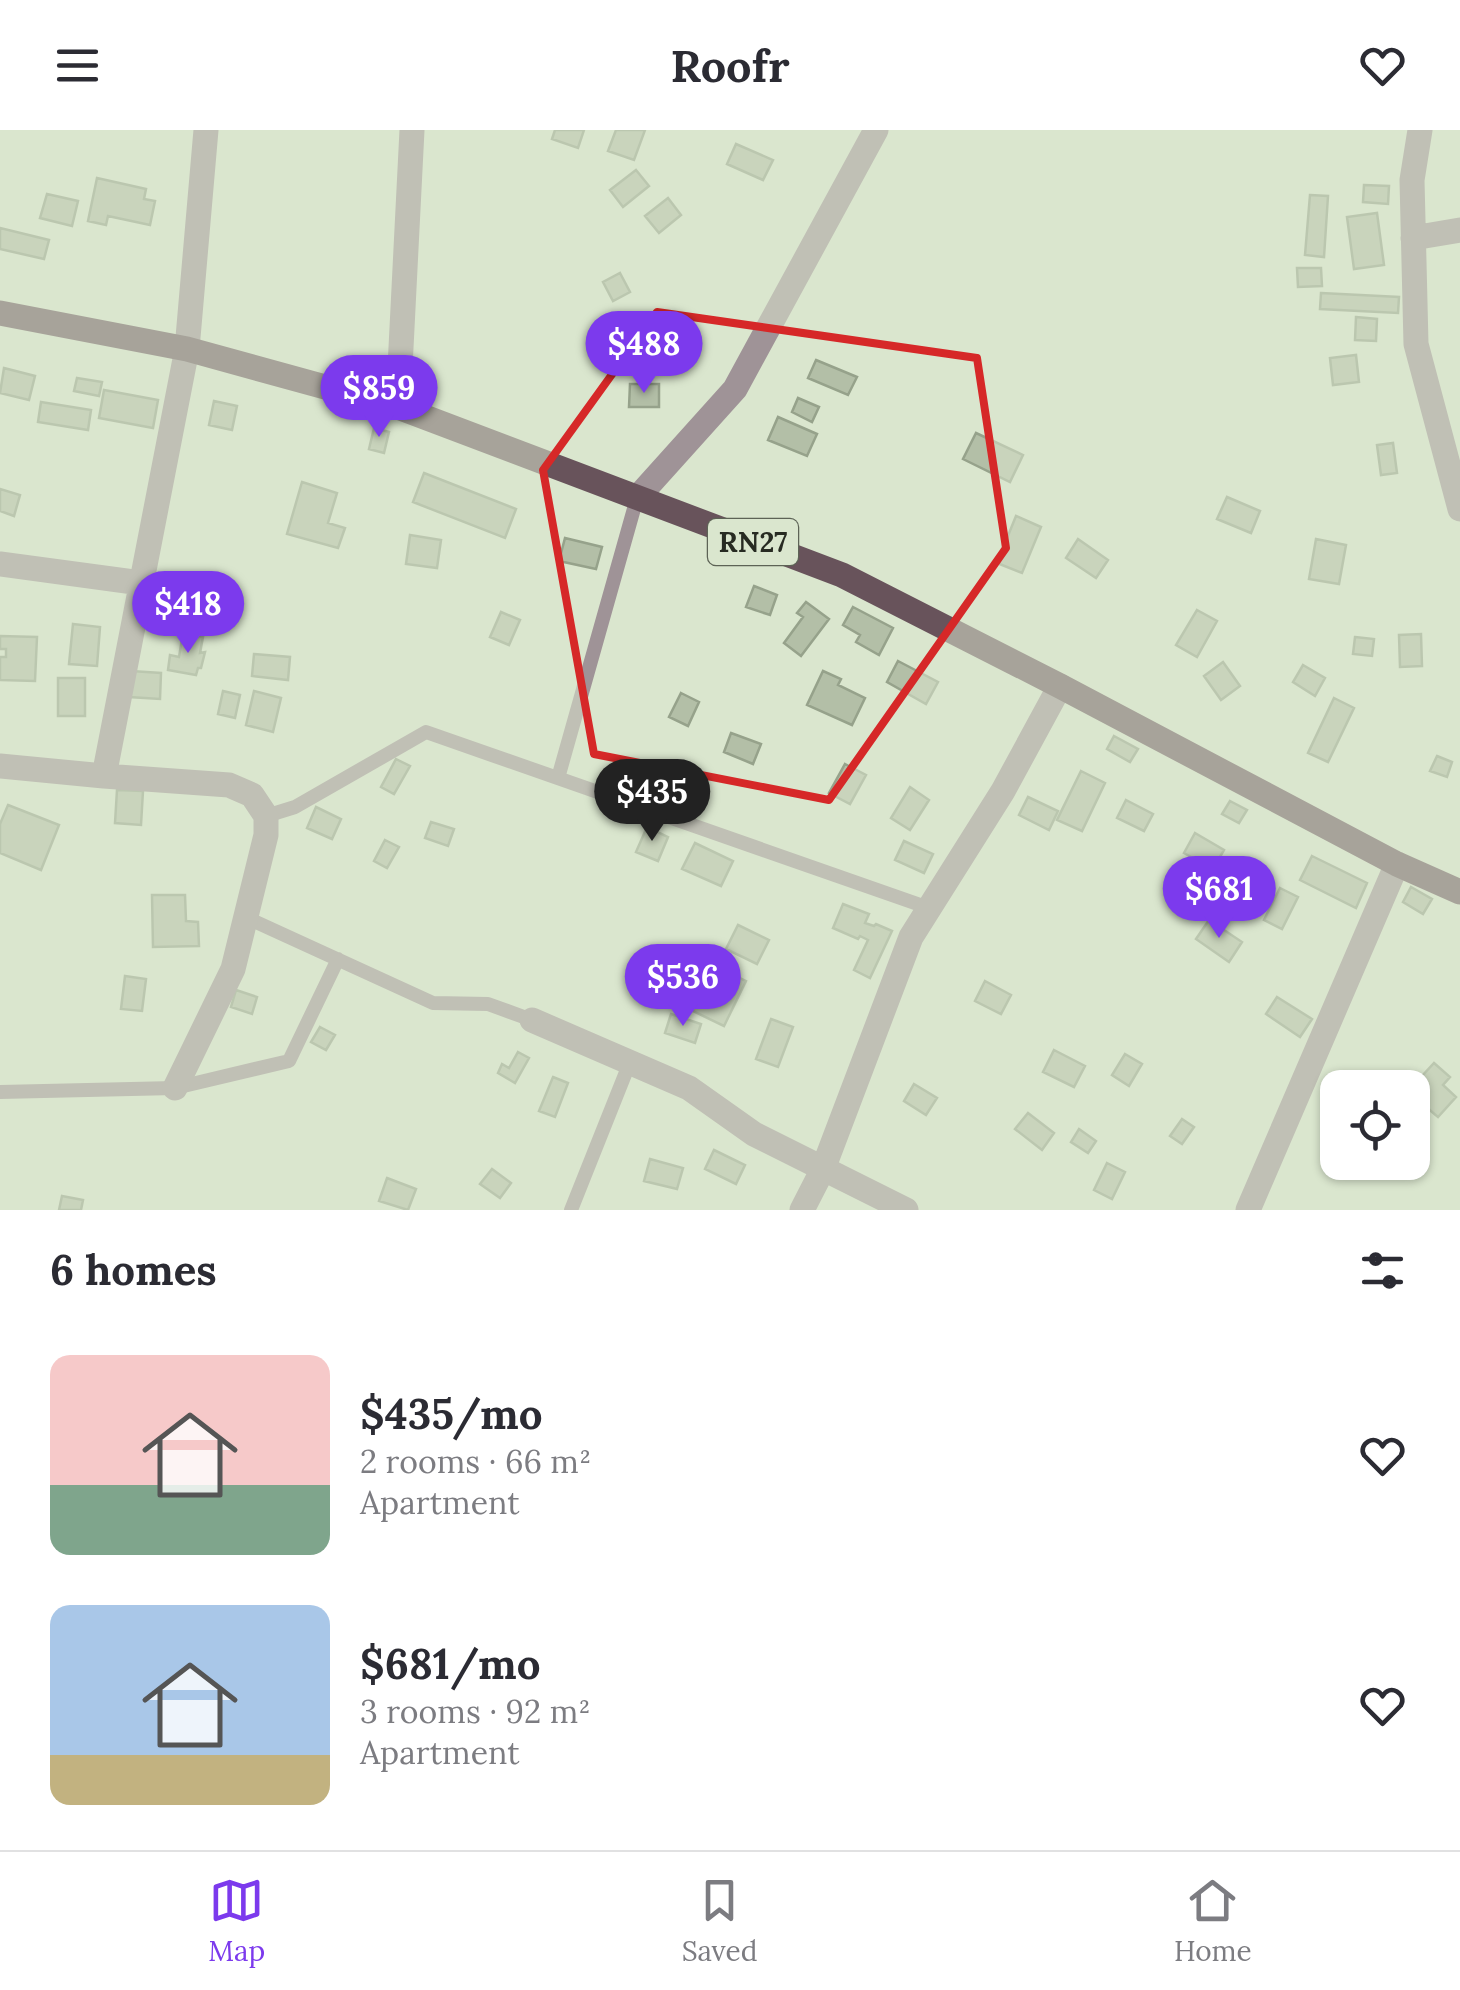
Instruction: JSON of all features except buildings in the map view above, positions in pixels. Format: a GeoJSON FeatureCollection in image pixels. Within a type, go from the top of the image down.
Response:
{"type":"FeatureCollection","features":[{"type":"Feature","properties":{"kind":"main road","name":"RN27"},"geometry":{"type":"LineString","coordinates":[[0,313],[186,350],[398,406],[842,574],[1397,864],[1459,888]]}},
{"type":"Feature","properties":{"kind":"street"},"geometry":{"type":"LineString","coordinates":[[104,776],[186,350],[206,130]]}},
{"type":"Feature","properties":{"kind":"street"},"geometry":{"type":"LineString","coordinates":[[398,406],[412,130]]}},
{"type":"Feature","properties":{"kind":"street"},"geometry":{"type":"LineString","coordinates":[[637,498],[735,389],[876,130]]}},
{"type":"Feature","properties":{"kind":"street"},"geometry":{"type":"LineString","coordinates":[[1420,130],[1412,180],[1416,344],[1460,508]]}},
{"type":"Feature","properties":{"kind":"street"},"geometry":{"type":"LineString","coordinates":[[1413,238],[1460,230]]}},
{"type":"Feature","properties":{"kind":"street"},"geometry":{"type":"LineString","coordinates":[[0,564],[141,582]]}},
{"type":"Feature","properties":{"kind":"street"},"geometry":{"type":"LineString","coordinates":[[802,1210],[823,1168],[911,937],[1004,792],[1060,686]]}},
{"type":"Feature","properties":{"kind":"street"},"geometry":{"type":"LineString","coordinates":[[0,766],[228,784],[252,795],[266,816],[266,835],[233,970],[175,1088]]}},
{"type":"Feature","properties":{"kind":"street"},"geometry":{"type":"LineString","coordinates":[[1248,1210],[1397,864]]}},
{"type":"Feature","properties":{"kind":"street"},"geometry":{"type":"LineString","coordinates":[[532,1020],[689,1088],[754,1134],[906,1210]]}},
{"type":"Feature","properties":{"kind":"lane"},"geometry":{"type":"LineString","coordinates":[[558,778],[637,498]]}},
{"type":"Feature","properties":{"kind":"lane"},"geometry":{"type":"LineString","coordinates":[[266,816],[294,806],[426,732],[929,908]]}},
{"type":"Feature","properties":{"kind":"lane"},"geometry":{"type":"LineString","coordinates":[[246,916],[432,1003],[488,1004],[532,1020]]}},
{"type":"Feature","properties":{"kind":"lane"},"geometry":{"type":"LineString","coordinates":[[0,1092],[175,1088],[289,1061],[338,960]]}},
{"type":"Feature","properties":{"kind":"lane"},"geometry":{"type":"LineString","coordinates":[[571,1210],[630,1062]]}},
{"type":"Feature","properties":{"kind":"highlighted area"},"geometry":{"type":"Polygon","coordinates":[[[657,312],[977,358],[1006,548],[829,800],[594,754],[543,470],[657,312]]]}}]}
